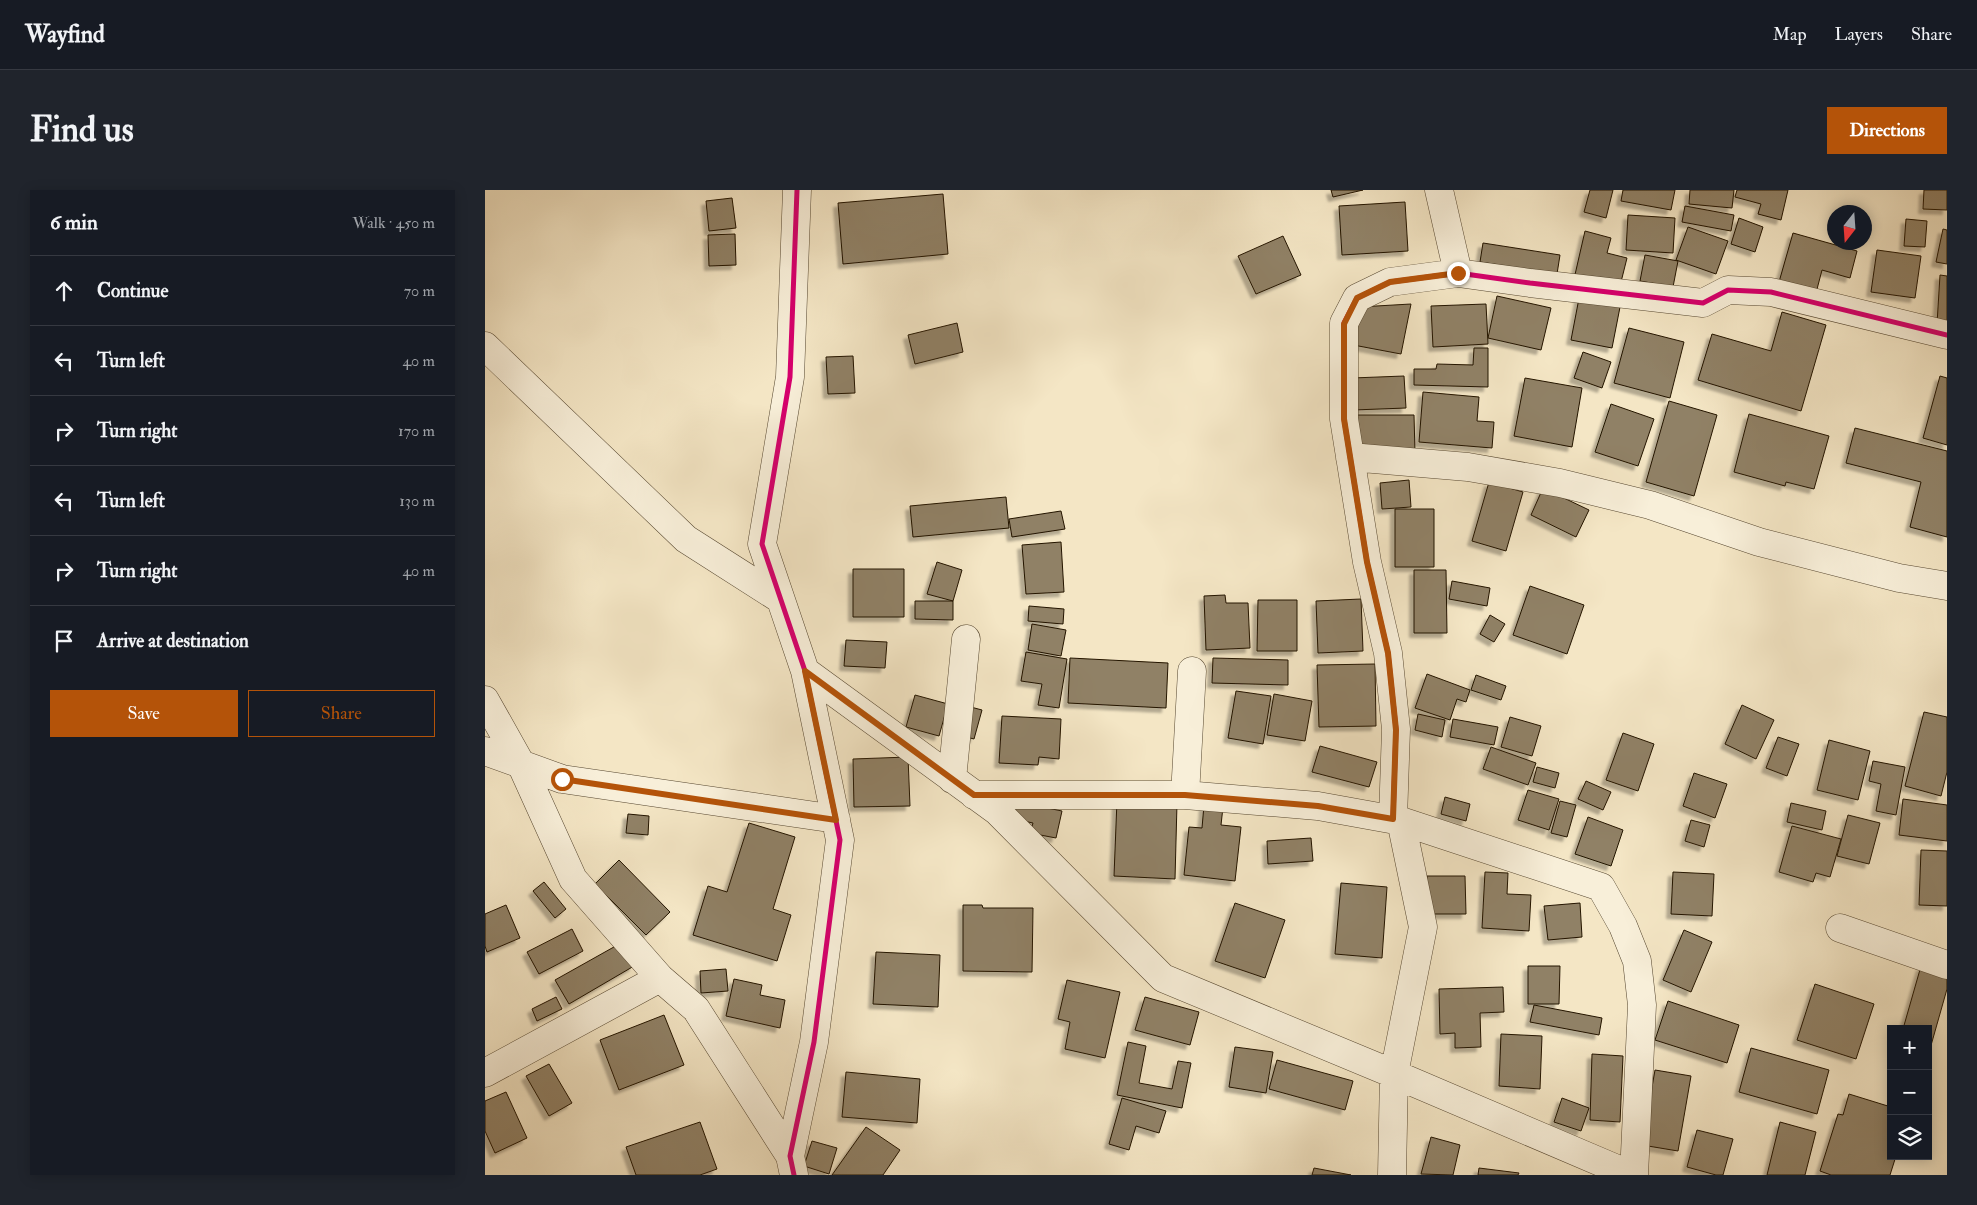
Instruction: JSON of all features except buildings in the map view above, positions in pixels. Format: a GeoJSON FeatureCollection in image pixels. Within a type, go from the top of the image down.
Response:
{"type":"FeatureCollection","features":[{"type":"Feature","properties":{"kind":"street"},"geometry":{"type":"LineString","coordinates":[[792,1166],[814,1042],[840,840],[805,671],[762,544],[790,377],[797,190]]}},
{"type":"Feature","properties":{"kind":"street"},"geometry":{"type":"LineString","coordinates":[[1439,190],[1458,273]]}},
{"type":"Feature","properties":{"kind":"street"},"geometry":{"type":"LineString","coordinates":[[1392,1175],[1394,1074],[1423,927],[1397,820],[1396,730],[1388,653],[1367,562],[1344,419],[1344,324],[1357,298],[1390,282],[1458,273],[1703,303],[1728,290],[1771,292],[1947,335]]}},
{"type":"Feature","properties":{"kind":"street"},"geometry":{"type":"LineString","coordinates":[[485,346],[686,539],[780,599]]}},
{"type":"Feature","properties":{"kind":"street"},"geometry":{"type":"LineString","coordinates":[[1350,457],[1468,467],[1560,483],[1650,505],[1768,545],[1899,578],[1947,586]]}},
{"type":"Feature","properties":{"kind":"street"},"geometry":{"type":"LineString","coordinates":[[952,779],[966,639]]}},
{"type":"Feature","properties":{"kind":"street"},"geometry":{"type":"LineString","coordinates":[[805,671],[997,811],[1163,978],[1631,1175]]}},
{"type":"Feature","properties":{"kind":"street"},"geometry":{"type":"LineString","coordinates":[[1185,795],[1191,671]]}},
{"type":"Feature","properties":{"kind":"street"},"geometry":{"type":"LineString","coordinates":[[485,700],[521,764],[573,879],[660,978],[697,1009],[792,1166]]}},
{"type":"Feature","properties":{"kind":"street"},"geometry":{"type":"LineString","coordinates":[[485,751],[562,779],[836,820]]}},
{"type":"Feature","properties":{"kind":"street"},"geometry":{"type":"LineString","coordinates":[[974,795],[1185,795],[1318,806],[1397,820],[1601,887],[1623,926],[1637,961],[1642,1005],[1634,1175]]}},
{"type":"Feature","properties":{"kind":"street"},"geometry":{"type":"LineString","coordinates":[[1840,928],[1947,965]]}},
{"type":"Feature","properties":{"kind":"street"},"geometry":{"type":"LineString","coordinates":[[485,1073],[660,978]]}},
{"type":"Feature","properties":{"kind":"cycle path"},"geometry":{"type":"LineString","coordinates":[[794,1175],[790,1156],[814,1042],[840,840],[805,671],[762,544],[790,377],[797,190]]}},
{"type":"Feature","properties":{"kind":"cycle path"},"geometry":{"type":"LineString","coordinates":[[1393,819],[1396,729],[1388,653],[1367,562],[1344,419],[1344,323],[1357,298],[1390,282],[1458,273],[1703,303],[1728,290],[1771,292],[1947,335]]}},
{"type":"Feature","properties":{"kind":"route"},"geometry":{"type":"LineString","coordinates":[[562,779],[836,820],[805,671],[974,795],[1185,795],[1318,806],[1393,819],[1396,730],[1388,653],[1367,562],[1344,419],[1344,324],[1357,298],[1390,282],[1458,273]]}}]}
